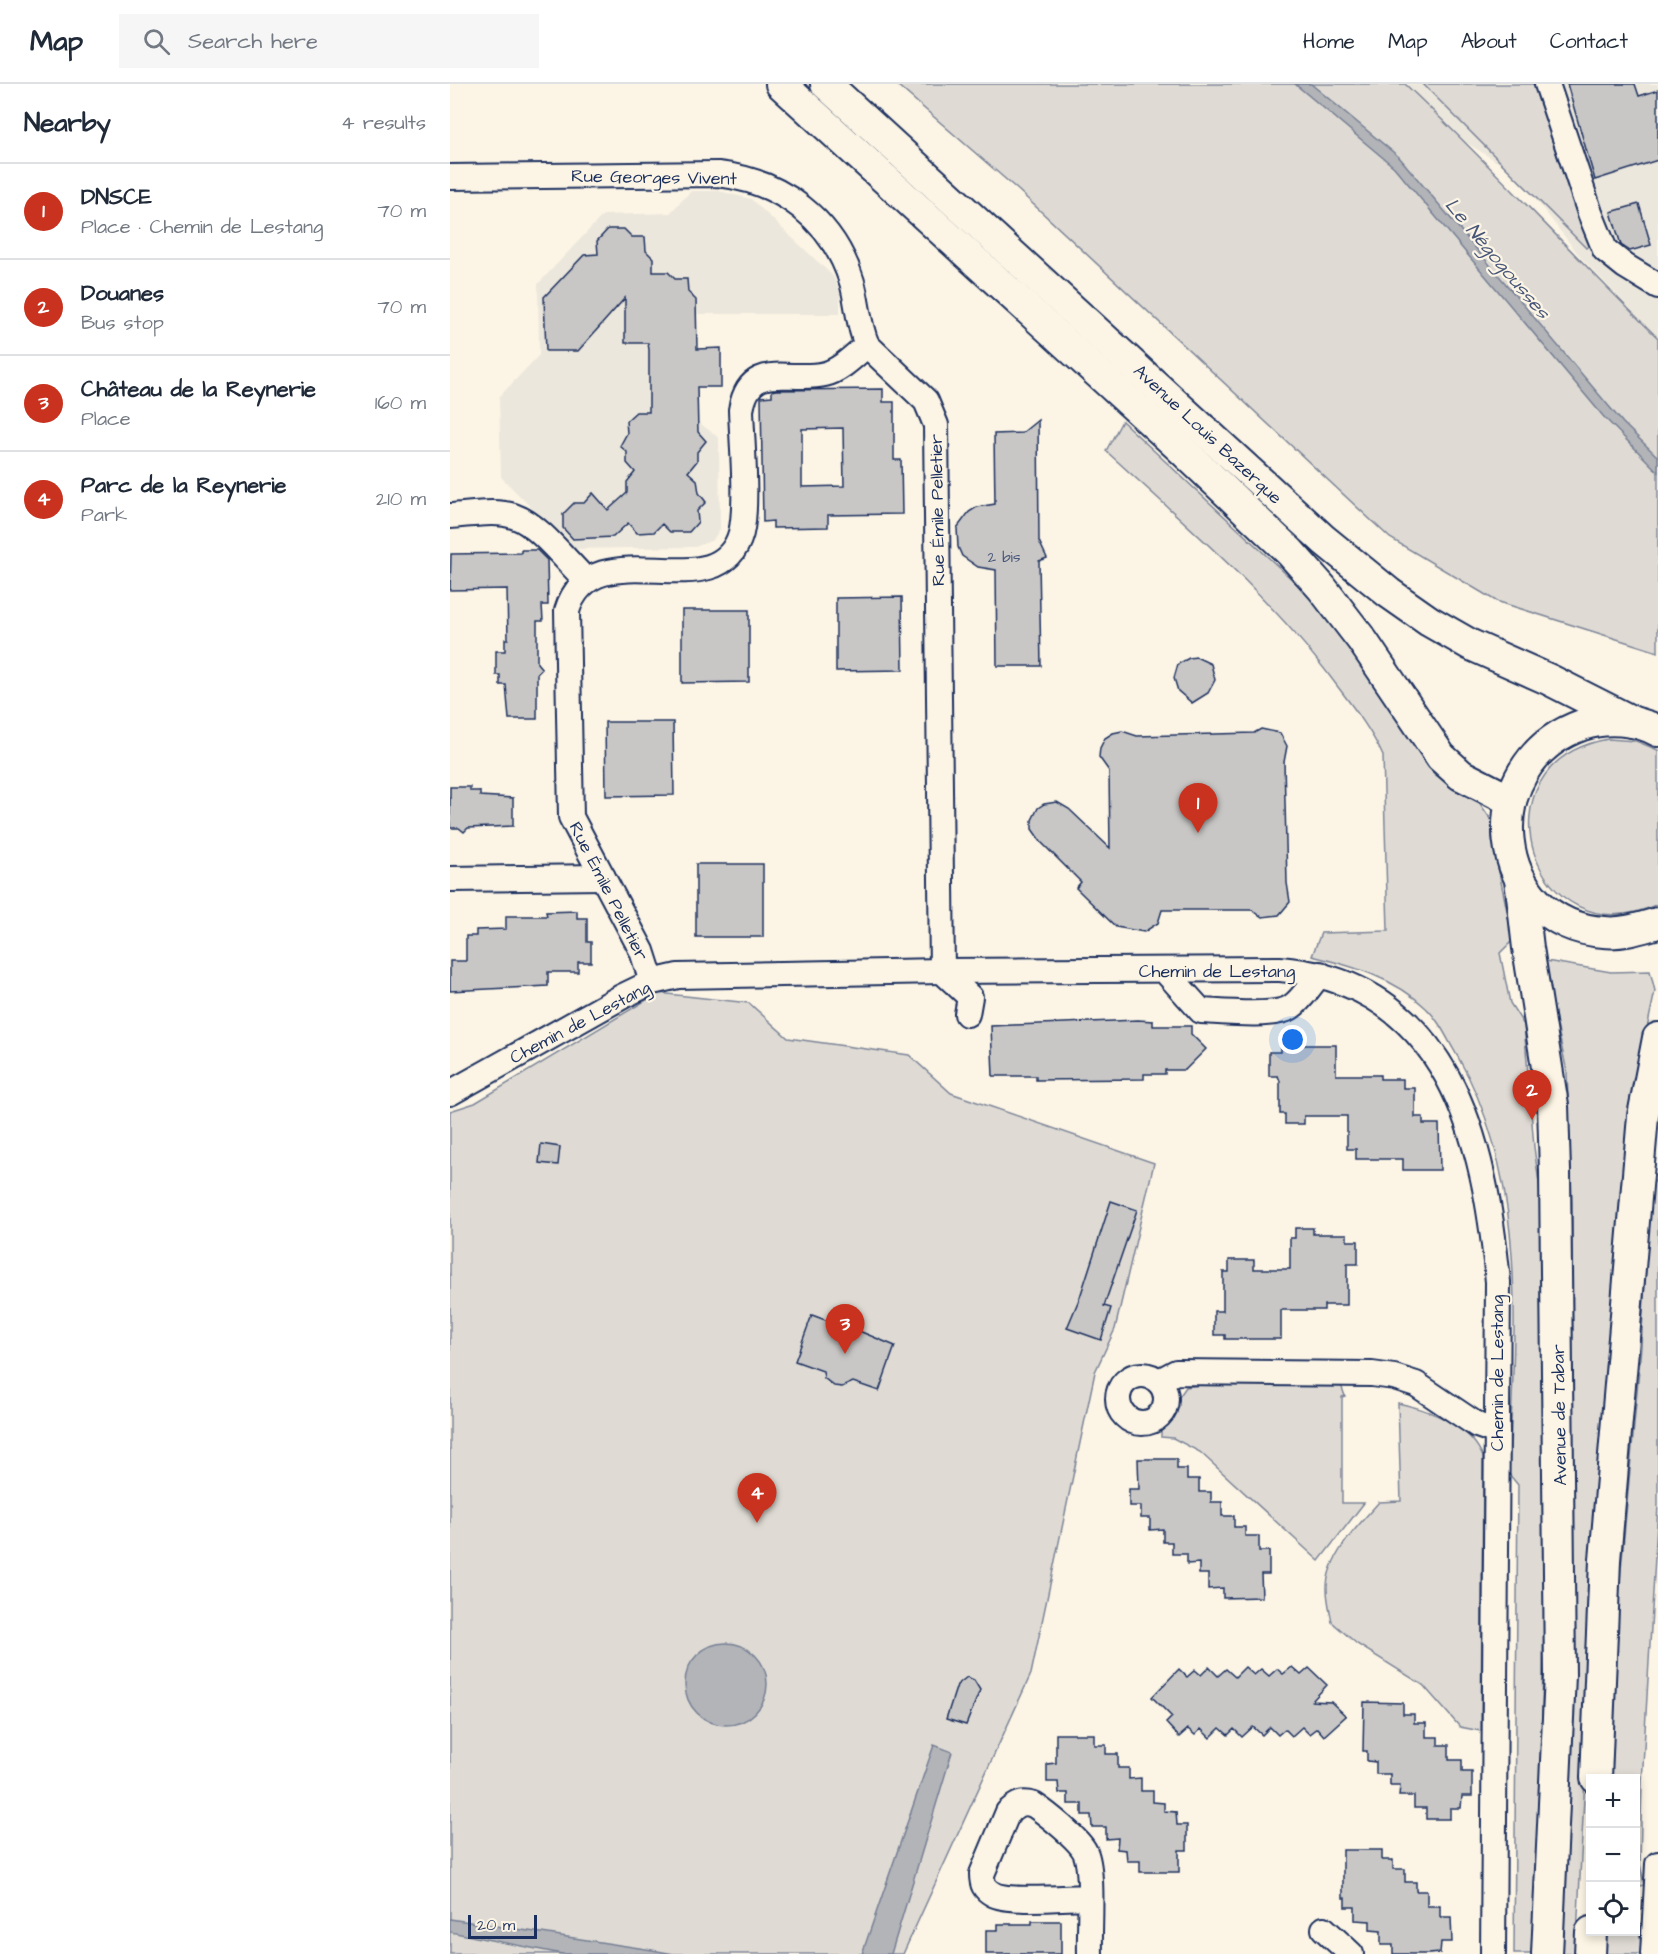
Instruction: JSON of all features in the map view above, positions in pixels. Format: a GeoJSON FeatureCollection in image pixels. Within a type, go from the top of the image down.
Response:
{"type":"FeatureCollection","features":[{"type":"Feature","properties":{"kind":"main road","name":"Avenue Louis Bazerque"},"geometry":{"type":"LineString","coordinates":[[781,84],[1159,429],[1290,552],[1322,588],[1362,640],[1441,756],[1461,775],[1510,800]]}},
{"type":"Feature","properties":{"kind":"main road","name":"Avenue Louis Bazerque"},"geometry":{"type":"LineString","coordinates":[[826,84],[1324,540],[1389,594],[1471,645],[1646,726]]}},
{"type":"Feature","properties":{"kind":"main road"},"geometry":{"type":"LineString","coordinates":[[1646,726],[1610,720],[1588,723],[1556,737],[1530,759],[1518,778],[1510,800],[1507,827],[1509,844],[1520,879],[1536,900],[1549,910],[1579,927],[1604,932],[1630,931],[1658,923]]}},
{"type":"Feature","properties":{"kind":"main road","name":"Avenue de Tabar"},"geometry":{"type":"LineString","coordinates":[[1520,879],[1528,948],[1553,1105],[1555,1172],[1560,1664],[1547,1954]]}},
{"type":"Feature","properties":{"kind":"main road"},"geometry":{"type":"LineString","coordinates":[[1596,1774],[1605,1560],[1658,1038]]}},
{"type":"Feature","properties":{"kind":"main road"},"geometry":{"type":"LineString","coordinates":[[1590,1954],[1591,1936]]}},
{"type":"Feature","properties":{"kind":"street"},"geometry":{"type":"LineString","coordinates":[[764,84],[829,129]]}},
{"type":"Feature","properties":{"kind":"street"},"geometry":{"type":"LineString","coordinates":[[1547,84],[1590,213],[1605,250],[1625,266],[1658,286]]}},
{"type":"Feature","properties":{"kind":"street","name":"Rue Georges Vivent"},"geometry":{"type":"LineString","coordinates":[[450,177],[718,174],[761,182],[796,204],[829,235],[845,262],[852,282],[862,334],[867,345]]}},
{"type":"Feature","properties":{"kind":"street"},"geometry":{"type":"LineString","coordinates":[[450,516],[503,514],[515,516],[528,523],[586,580],[597,573],[608,571],[703,569],[725,558],[735,546],[743,517],[741,410],[749,387],[763,377],[830,372],[867,345]]}},
{"type":"Feature","properties":{"kind":"street","name":"Rue Émile Pelletier"},"geometry":{"type":"LineString","coordinates":[[867,345],[926,401],[936,425],[942,971]]}},
{"type":"Feature","properties":{"kind":"street","name":"Rue Émile Pelletier"},"geometry":{"type":"LineString","coordinates":[[586,580],[577,589],[567,611],[569,805],[574,825],[642,951],[652,982]]}},
{"type":"Feature","properties":{"kind":"street"},"geometry":{"type":"LineString","coordinates":[[450,879],[603,877]]}},
{"type":"Feature","properties":{"kind":"street","name":"Chemin de Lestang"},"geometry":{"type":"LineString","coordinates":[[450,1093],[652,982],[678,976],[942,971],[1280,969],[1320,974],[1346,983],[1369,996],[1417,1031],[1441,1064],[1464,1113],[1482,1170],[1493,1234],[1498,1282],[1493,1954]]}},
{"type":"Feature","properties":{"kind":"street"},"geometry":{"type":"LineString","coordinates":[[942,971],[970,997],[967,1014]]}},
{"type":"Feature","properties":{"kind":"street"},"geometry":{"type":"LineString","coordinates":[[1165,971],[1201,1011],[1235,1012],[1279,1012],[1292,1006],[1320,974]]}},
{"type":"Feature","properties":{"kind":"street"},"geometry":{"type":"LineString","coordinates":[[1160,1381],[1176,1372],[1387,1376],[1416,1384],[1477,1425],[1497,1432]]}},
{"type":"Feature","properties":{"kind":"street"},"geometry":{"type":"LineString","coordinates":[[1089,1897],[1004,1898],[986,1890],[982,1884],[982,1874],[1008,1812],[1015,1805],[1024,1802],[1034,1804],[1084,1850],[1088,1864],[1089,1897],[1090,1954]]}},
{"type":"Feature","properties":{"kind":"street"},"geometry":{"type":"LineString","coordinates":[[1653,1954],[1645,1905],[1658,1864]]}},
{"type":"Feature","properties":{"kind":"street"},"geometry":{"type":"LineString","coordinates":[[1324,1929],[1351,1954]]}},
{"type":"Feature","properties":{"kind":"shaded area"},"geometry":{"type":"Polygon","coordinates":[[[896,84],[1405,84],[1658,338],[1658,652],[1496,601],[1390,538],[1018,190],[896,84]]]}},
{"type":"Feature","properties":{"kind":"shaded area"},"geometry":{"type":"Polygon","coordinates":[[[1295,84],[1311,84],[1399,157],[1623,423],[1658,457],[1658,472],[1603,416],[1394,167],[1295,84]]]}},
{"type":"Feature","properties":{"kind":"shaded area"},"geometry":{"type":"Polygon","coordinates":[[[1393,84],[1658,84],[1658,337],[1582,259],[1515,173],[1451,133],[1393,84]]]}},
{"type":"Feature","properties":{"kind":"shaded area"},"geometry":{"type":"Polygon","coordinates":[[[1423,84],[1538,84],[1592,243],[1586,248],[1423,84]]]}},
{"type":"Feature","properties":{"kind":"shaded area"},"geometry":{"type":"Polygon","coordinates":[[[691,191],[719,191],[751,199],[833,276],[840,292],[840,314],[696,314],[697,348],[721,348],[721,387],[697,387],[697,421],[719,438],[720,529],[713,540],[695,547],[572,549],[501,477],[499,397],[539,355],[538,284],[603,215],[670,213],[691,191]]]}},
{"type":"Feature","properties":{"kind":"shaded area"},"geometry":{"type":"Polygon","coordinates":[[[1122,421],[1313,599],[1372,677],[1419,746],[1433,773],[1458,791],[1479,802],[1492,821],[1492,838],[1513,940],[1500,953],[1510,1003],[1524,1025],[1534,1147],[1541,1198],[1545,1584],[1536,1954],[1514,1954],[1518,1485],[1509,1474],[1514,1314],[1512,1261],[1507,1208],[1497,1156],[1481,1106],[1458,1057],[1431,1013],[1414,998],[1387,981],[1342,964],[1312,956],[1321,933],[1388,931],[1383,756],[1379,747],[1364,722],[1315,658],[1260,595],[1106,451],[1122,421]]]}},
{"type":"Feature","properties":{"kind":"shaded area"},"geometry":{"type":"Polygon","coordinates":[[[1608,739],[1636,741],[1658,750],[1658,904],[1614,915],[1578,906],[1551,884],[1534,853],[1530,817],[1540,783],[1565,756],[1608,739]]]}},
{"type":"Feature","properties":{"kind":"shaded area"},"geometry":{"type":"Polygon","coordinates":[[[1546,961],[1611,972],[1650,971],[1655,991],[1631,1103],[1596,1565],[1576,1954],[1561,1954],[1574,1565],[1572,1203],[1567,1072],[1546,961]]]}},
{"type":"Feature","properties":{"kind":"shaded area"},"geometry":{"type":"Polygon","coordinates":[[[658,993],[749,1003],[788,1038],[909,1055],[951,1093],[1154,1163],[1115,1329],[1095,1372],[1031,1674],[903,1954],[450,1954],[450,1111],[475,1103],[658,993]]]}},
{"type":"Feature","properties":{"kind":"shaded area"},"geometry":{"type":"Polygon","coordinates":[[[1658,1177],[1658,1505],[1642,1783],[1640,1864],[1640,1774],[1611,1774],[1618,1603],[1641,1347],[1651,1186],[1658,1177]]]}},
{"type":"Feature","properties":{"kind":"shaded area"},"geometry":{"type":"Polygon","coordinates":[[[1199,1385],[1341,1385],[1345,1396],[1342,1397],[1342,1503],[1364,1503],[1319,1561],[1200,1452],[1173,1438],[1161,1437],[1161,1431],[1175,1413],[1179,1397],[1186,1387],[1199,1385]]]}},
{"type":"Feature","properties":{"kind":"shaded area"},"geometry":{"type":"Polygon","coordinates":[[[1398,1403],[1423,1410],[1459,1428],[1469,1436],[1483,1457],[1481,1731],[1460,1727],[1423,1685],[1357,1644],[1332,1622],[1328,1601],[1328,1577],[1338,1554],[1353,1531],[1379,1502],[1401,1501],[1398,1403]]]}},
{"type":"Feature","properties":{"kind":"shaded area"},"geometry":{"type":"Polygon","coordinates":[[[726,1643],[742,1646],[755,1655],[764,1668],[767,1684],[764,1700],[755,1713],[742,1722],[726,1725],[710,1722],[697,1713],[688,1700],[685,1684],[688,1668],[697,1655],[710,1646],[726,1643]]]}},
{"type":"Feature","properties":{"kind":"shaded area"},"geometry":{"type":"Polygon","coordinates":[[[934,1745],[952,1752],[891,1954],[862,1954],[934,1745]]]}},
{"type":"Feature","properties":{"kind":"shaded area"},"geometry":{"type":"Polygon","coordinates":[[[1640,1864],[1644,1885],[1640,1886],[1640,1864]]]}},
{"type":"Feature","properties":{"kind":"shaded area"},"geometry":{"type":"Polygon","coordinates":[[[450,1919],[674,1954],[562,1954],[450,1932],[450,1919]]]}},
{"type":"Feature","properties":{"kind":"shaded area"},"geometry":{"type":"Polygon","coordinates":[[[1606,1936],[1640,1936],[1642,1945],[1640,1954],[1604,1954],[1606,1936]]]}},
{"type":"Feature","properties":{"kind":"building"},"geometry":{"type":"Polygon","coordinates":[[[1567,84],[1635,84],[1639,96],[1658,90],[1658,160],[1595,180],[1567,84]]]}},
{"type":"Feature","properties":{"kind":"building"},"geometry":{"type":"Polygon","coordinates":[[[1639,204],[1651,245],[1630,251],[1621,245],[1611,212],[1639,204]]]}},
{"type":"Feature","properties":{"kind":"building"},"geometry":{"type":"Polygon","coordinates":[[[608,229],[624,229],[632,237],[645,237],[646,251],[653,258],[653,272],[668,272],[675,279],[687,279],[688,292],[696,300],[697,349],[721,348],[721,387],[697,387],[698,432],[706,441],[697,452],[697,461],[688,472],[697,480],[699,493],[706,502],[697,511],[698,522],[689,532],[670,532],[662,524],[654,532],[637,533],[628,523],[613,537],[573,539],[563,528],[563,514],[574,503],[584,503],[593,493],[608,510],[627,493],[627,482],[635,472],[627,463],[627,452],[620,446],[627,433],[626,421],[636,412],[649,412],[648,343],[625,343],[625,298],[578,351],[546,351],[544,297],[584,255],[598,254],[597,241],[608,229]]]}},
{"type":"Feature","properties":{"kind":"building"},"geometry":{"type":"Polygon","coordinates":[[[883,389],[883,402],[894,402],[894,460],[901,460],[902,514],[828,515],[828,527],[773,528],[773,521],[763,522],[761,397],[772,396],[772,391],[883,389]],[[843,428],[802,429],[802,487],[844,486],[843,428]]]}},
{"type":"Feature","properties":{"kind":"building"},"geometry":{"type":"Polygon","coordinates":[[[1038,420],[1039,541],[1047,558],[1039,561],[1041,666],[997,666],[996,570],[978,567],[962,556],[958,547],[957,528],[969,512],[977,507],[995,504],[994,434],[1022,433],[1038,420]]]}},
{"type":"Feature","properties":{"kind":"building"},"geometry":{"type":"Polygon","coordinates":[[[521,550],[537,550],[547,560],[548,605],[542,605],[543,621],[537,621],[537,663],[542,669],[537,674],[537,719],[509,719],[506,685],[500,685],[500,675],[496,675],[496,651],[505,651],[505,639],[508,639],[507,589],[450,590],[451,554],[521,553],[521,550]]]}},
{"type":"Feature","properties":{"kind":"building"},"geometry":{"type":"Polygon","coordinates":[[[902,597],[903,670],[836,671],[836,598],[902,597]]]}},
{"type":"Feature","properties":{"kind":"building"},"geometry":{"type":"Polygon","coordinates":[[[682,610],[749,610],[749,682],[682,683],[682,610]]]}},
{"type":"Feature","properties":{"kind":"building"},"geometry":{"type":"Polygon","coordinates":[[[1196,657],[1211,664],[1215,680],[1208,693],[1192,703],[1178,691],[1174,678],[1178,664],[1196,657]]]}},
{"type":"Feature","properties":{"kind":"building"},"geometry":{"type":"Polygon","coordinates":[[[605,722],[673,722],[674,795],[606,796],[605,722]]]}},
{"type":"Feature","properties":{"kind":"building"},"geometry":{"type":"Polygon","coordinates":[[[1261,729],[1280,733],[1287,746],[1284,762],[1287,883],[1290,902],[1279,915],[1262,917],[1252,910],[1162,910],[1158,923],[1144,932],[1116,927],[1076,888],[1081,882],[1041,842],[1032,829],[1032,820],[1038,808],[1044,804],[1057,802],[1069,809],[1110,848],[1109,771],[1099,757],[1105,738],[1113,733],[1122,731],[1137,736],[1254,733],[1261,729]]]}},
{"type":"Feature","properties":{"kind":"building"},"geometry":{"type":"Polygon","coordinates":[[[450,787],[470,787],[470,791],[480,791],[480,796],[513,798],[513,826],[468,828],[464,832],[459,828],[450,828],[450,787]]]}},
{"type":"Feature","properties":{"kind":"building"},"geometry":{"type":"Polygon","coordinates":[[[696,864],[763,864],[763,937],[696,937],[696,864]]]}},
{"type":"Feature","properties":{"kind":"building"},"geometry":{"type":"Polygon","coordinates":[[[577,911],[577,918],[587,918],[587,942],[591,942],[591,962],[578,962],[578,972],[548,972],[548,986],[450,991],[450,961],[466,961],[466,936],[476,936],[476,930],[506,929],[506,916],[547,916],[546,912],[577,911]]]}},
{"type":"Feature","properties":{"kind":"building"},"geometry":{"type":"Polygon","coordinates":[[[1153,1021],[1153,1026],[1191,1026],[1191,1034],[1206,1049],[1185,1070],[1165,1070],[1165,1074],[1144,1074],[1144,1079],[1036,1080],[1036,1076],[993,1076],[991,1026],[1153,1021]]]}},
{"type":"Feature","properties":{"kind":"building"},"geometry":{"type":"Polygon","coordinates":[[[1281,1045],[1336,1045],[1336,1075],[1380,1075],[1380,1079],[1403,1079],[1403,1088],[1415,1088],[1415,1117],[1423,1117],[1423,1124],[1439,1124],[1440,1170],[1403,1170],[1403,1159],[1356,1159],[1356,1149],[1347,1149],[1347,1116],[1304,1116],[1304,1124],[1285,1124],[1285,1114],[1280,1114],[1280,1081],[1278,1076],[1269,1076],[1269,1052],[1281,1052],[1281,1045]]]}},
{"type":"Feature","properties":{"kind":"building"},"geometry":{"type":"Polygon","coordinates":[[[541,1144],[560,1147],[558,1165],[539,1163],[541,1144]]]}},
{"type":"Feature","properties":{"kind":"building"},"geometry":{"type":"Polygon","coordinates":[[[1111,1201],[1137,1210],[1104,1306],[1111,1308],[1101,1340],[1067,1328],[1080,1297],[1111,1201]]]}},
{"type":"Feature","properties":{"kind":"building"},"geometry":{"type":"Polygon","coordinates":[[[1295,1228],[1313,1228],[1313,1234],[1347,1234],[1347,1241],[1358,1241],[1358,1264],[1347,1264],[1347,1305],[1324,1305],[1324,1310],[1281,1310],[1281,1339],[1225,1339],[1225,1335],[1214,1335],[1214,1311],[1223,1311],[1223,1272],[1229,1272],[1229,1260],[1254,1260],[1254,1269],[1290,1269],[1290,1238],[1295,1238],[1295,1228]]]}},
{"type":"Feature","properties":{"kind":"building"},"geometry":{"type":"Polygon","coordinates":[[[812,1315],[839,1325],[840,1323],[895,1346],[879,1391],[853,1382],[842,1387],[834,1386],[824,1378],[823,1371],[795,1361],[812,1315]]]}},
{"type":"Feature","properties":{"kind":"building"},"geometry":{"type":"Polygon","coordinates":[[[1138,1459],[1177,1459],[1177,1469],[1187,1469],[1187,1479],[1199,1479],[1199,1492],[1211,1492],[1211,1502],[1222,1502],[1222,1516],[1234,1516],[1234,1527],[1245,1527],[1245,1536],[1259,1536],[1259,1551],[1269,1551],[1269,1574],[1261,1574],[1262,1597],[1223,1598],[1223,1588],[1208,1589],[1208,1574],[1199,1574],[1199,1563],[1187,1564],[1187,1554],[1172,1554],[1172,1542],[1163,1542],[1163,1529],[1150,1530],[1150,1518],[1141,1518],[1141,1506],[1129,1506],[1129,1489],[1139,1489],[1138,1459]]]}},
{"type":"Feature","properties":{"kind":"building"},"geometry":{"type":"Polygon","coordinates":[[[1209,1667],[1218,1676],[1226,1669],[1235,1677],[1245,1667],[1254,1675],[1261,1669],[1269,1676],[1277,1669],[1283,1674],[1292,1667],[1301,1675],[1309,1668],[1327,1685],[1312,1701],[1331,1702],[1346,1716],[1324,1736],[1317,1728],[1309,1734],[1302,1727],[1292,1736],[1285,1729],[1278,1735],[1270,1727],[1262,1735],[1253,1727],[1242,1737],[1234,1729],[1228,1735],[1220,1728],[1210,1738],[1201,1729],[1195,1735],[1188,1729],[1179,1737],[1166,1723],[1172,1717],[1152,1697],[1179,1669],[1187,1677],[1195,1670],[1201,1675],[1209,1667]]]}},
{"type":"Feature","properties":{"kind":"building"},"geometry":{"type":"Polygon","coordinates":[[[967,1677],[974,1680],[980,1690],[966,1725],[946,1719],[957,1685],[967,1677]]]}},
{"type":"Feature","properties":{"kind":"building"},"geometry":{"type":"Polygon","coordinates":[[[1364,1702],[1403,1703],[1403,1714],[1414,1714],[1414,1723],[1426,1723],[1426,1737],[1438,1737],[1438,1745],[1449,1745],[1449,1760],[1462,1760],[1462,1772],[1472,1772],[1472,1796],[1462,1796],[1461,1808],[1450,1808],[1450,1819],[1426,1819],[1426,1808],[1414,1808],[1414,1796],[1399,1796],[1400,1785],[1390,1785],[1390,1774],[1376,1774],[1376,1762],[1367,1761],[1367,1751],[1363,1751],[1364,1702]]]}},
{"type":"Feature","properties":{"kind":"building"},"geometry":{"type":"Polygon","coordinates":[[[1056,1734],[1094,1734],[1094,1745],[1106,1745],[1106,1754],[1118,1754],[1118,1768],[1129,1768],[1129,1779],[1141,1778],[1141,1791],[1153,1791],[1153,1802],[1164,1803],[1164,1811],[1176,1812],[1177,1825],[1187,1825],[1187,1850],[1179,1850],[1179,1872],[1140,1872],[1140,1861],[1127,1861],[1126,1850],[1117,1849],[1118,1838],[1106,1839],[1106,1827],[1092,1827],[1091,1815],[1082,1815],[1082,1804],[1068,1804],[1068,1793],[1059,1793],[1058,1782],[1047,1782],[1047,1764],[1056,1763],[1056,1734]]]}},
{"type":"Feature","properties":{"kind":"building"},"geometry":{"type":"Polygon","coordinates":[[[1343,1850],[1382,1850],[1382,1860],[1393,1860],[1393,1869],[1405,1869],[1405,1882],[1416,1882],[1416,1891],[1427,1891],[1427,1906],[1440,1906],[1440,1917],[1451,1917],[1452,1942],[1441,1942],[1440,1953],[1429,1954],[1393,1954],[1393,1945],[1381,1945],[1381,1931],[1370,1930],[1370,1921],[1355,1920],[1355,1907],[1345,1907],[1343,1850]]]}},
{"type":"Feature","properties":{"kind":"building"},"geometry":{"type":"Polygon","coordinates":[[[1032,1921],[1061,1921],[1061,1954],[986,1954],[986,1930],[998,1930],[998,1924],[1032,1924],[1032,1921]]]}},
{"type":"Feature","properties":{"kind":"place","name":"DNSCE"},"geometry":{"type":"Point","coordinates":[1198,833]}},
{"type":"Feature","properties":{"kind":"place","name":"Douanes"},"geometry":{"type":"Point","coordinates":[1532,1120]}},
{"type":"Feature","properties":{"kind":"place","name":"Château de la Reynerie"},"geometry":{"type":"Point","coordinates":[845,1354]}},
{"type":"Feature","properties":{"kind":"place","name":"Parc de la Reynerie"},"geometry":{"type":"Point","coordinates":[757,1523]}},
{"type":"Feature","properties":{"kind":"water label","name":"Le Négogousses"},"geometry":{"type":"Point","coordinates":[1498,258]}}]}
